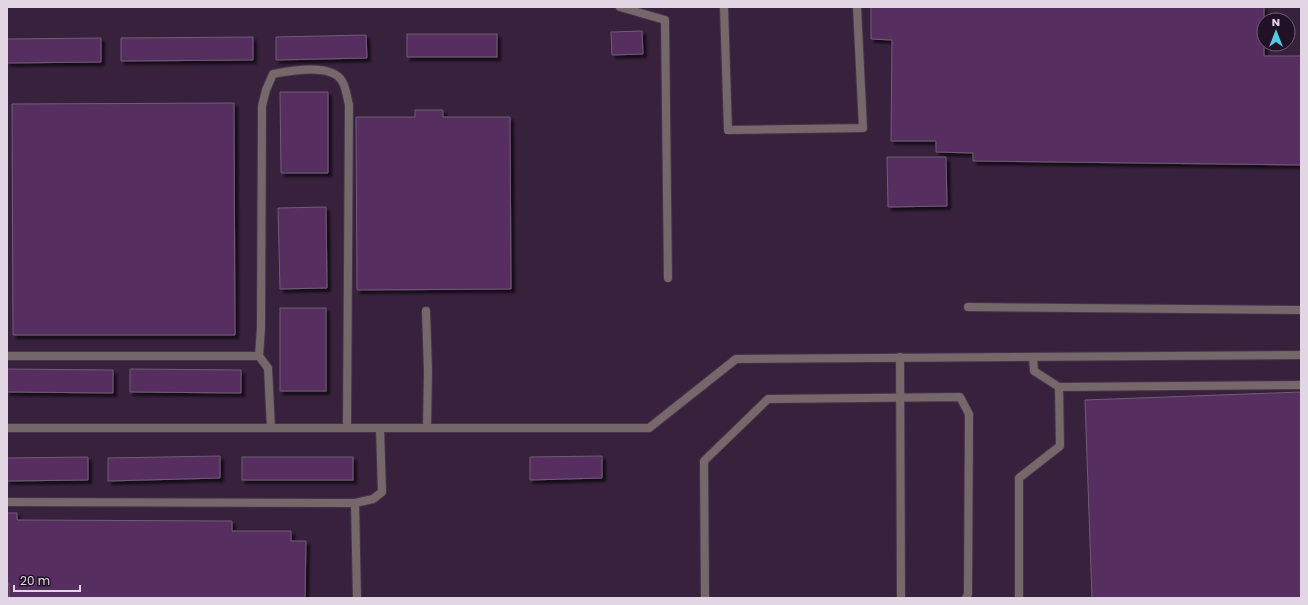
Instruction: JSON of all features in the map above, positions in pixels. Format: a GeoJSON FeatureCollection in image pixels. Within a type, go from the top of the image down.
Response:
{"type":"FeatureCollection","features":[{"type":"Feature","properties":{"kind":"lane"},"geometry":{"type":"LineString","coordinates":[[620,7],[665,20],[668,278]]}},
{"type":"Feature","properties":{"kind":"lane"},"geometry":{"type":"LineString","coordinates":[[724,7],[728,130],[863,128],[857,7]]}},
{"type":"Feature","properties":{"kind":"lane"},"geometry":{"type":"LineString","coordinates":[[271,428],[268,368],[259,356],[261,328],[262,106],[266,90],[273,74],[295,70],[328,70],[341,80],[349,105],[347,428]]}},
{"type":"Feature","properties":{"kind":"lane"},"geometry":{"type":"LineString","coordinates":[[968,307],[1301,310]]}},
{"type":"Feature","properties":{"kind":"lane"},"geometry":{"type":"LineString","coordinates":[[426,311],[428,371],[427,428]]}},
{"type":"Feature","properties":{"kind":"lane"},"geometry":{"type":"LineString","coordinates":[[7,428],[649,428],[736,359],[1301,355]]}},
{"type":"Feature","properties":{"kind":"lane"},"geometry":{"type":"LineString","coordinates":[[7,356],[259,356]]}},
{"type":"Feature","properties":{"kind":"lane"},"geometry":{"type":"LineString","coordinates":[[900,357],[901,598]]}},
{"type":"Feature","properties":{"kind":"lane"},"geometry":{"type":"LineString","coordinates":[[1033,357],[1034,370],[1059,387],[1301,385]]}},
{"type":"Feature","properties":{"kind":"lane"},"geometry":{"type":"LineString","coordinates":[[1019,598],[1019,478],[1060,446],[1059,387]]}},
{"type":"Feature","properties":{"kind":"lane"},"geometry":{"type":"LineString","coordinates":[[705,598],[704,461],[768,399],[900,397],[960,397],[969,414],[968,594],[966,598]]}},
{"type":"Feature","properties":{"kind":"lane"},"geometry":{"type":"LineString","coordinates":[[7,502],[355,503],[373,499],[382,492],[380,428]]}},
{"type":"Feature","properties":{"kind":"lane"},"geometry":{"type":"LineString","coordinates":[[355,503],[357,598]]}},
{"type":"Feature","properties":{"kind":"shaded area"},"geometry":{"type":"Polygon","coordinates":[[[7,7],[1301,7],[1301,598],[7,598],[7,7]]]}},
{"type":"Feature","properties":{"kind":"building"},"geometry":{"type":"Polygon","coordinates":[[[871,7],[1264,7],[1264,12],[1256,12],[1256,52],[1264,52],[1264,56],[1301,56],[1301,165],[973,161],[973,153],[936,152],[936,141],[891,141],[892,40],[871,39],[871,7]]]}},
{"type":"Feature","properties":{"kind":"building"},"geometry":{"type":"Polygon","coordinates":[[[642,31],[643,54],[612,55],[611,32],[642,31]]]}},
{"type":"Feature","properties":{"kind":"building"},"geometry":{"type":"Polygon","coordinates":[[[407,34],[497,34],[497,57],[407,57],[407,34]]]}},
{"type":"Feature","properties":{"kind":"building"},"geometry":{"type":"Polygon","coordinates":[[[366,35],[367,58],[276,60],[276,37],[366,35]]]}},
{"type":"Feature","properties":{"kind":"building"},"geometry":{"type":"Polygon","coordinates":[[[253,37],[253,60],[121,61],[121,38],[253,37]]]}},
{"type":"Feature","properties":{"kind":"building"},"geometry":{"type":"Polygon","coordinates":[[[101,38],[101,62],[7,63],[7,39],[101,38]]]}},
{"type":"Feature","properties":{"kind":"building"},"geometry":{"type":"Polygon","coordinates":[[[280,92],[328,92],[328,173],[281,173],[280,92]]]}},
{"type":"Feature","properties":{"kind":"building"},"geometry":{"type":"Polygon","coordinates":[[[234,103],[235,335],[13,335],[12,104],[234,103]]]}},
{"type":"Feature","properties":{"kind":"building"},"geometry":{"type":"Polygon","coordinates":[[[415,110],[443,110],[443,117],[510,117],[511,289],[357,290],[356,117],[415,117],[415,110]]]}},
{"type":"Feature","properties":{"kind":"building"},"geometry":{"type":"Polygon","coordinates":[[[887,157],[946,157],[947,206],[888,207],[887,157]]]}},
{"type":"Feature","properties":{"kind":"building"},"geometry":{"type":"Polygon","coordinates":[[[326,207],[327,288],[280,289],[278,208],[326,207]]]}},
{"type":"Feature","properties":{"kind":"building"},"geometry":{"type":"Polygon","coordinates":[[[280,308],[326,308],[326,391],[280,391],[280,308]]]}},
{"type":"Feature","properties":{"kind":"building"},"geometry":{"type":"Polygon","coordinates":[[[7,369],[113,370],[113,393],[7,392],[7,369]]]}},
{"type":"Feature","properties":{"kind":"building"},"geometry":{"type":"Polygon","coordinates":[[[130,369],[241,370],[241,393],[130,392],[130,369]]]}},
{"type":"Feature","properties":{"kind":"building"},"geometry":{"type":"Polygon","coordinates":[[[1301,392],[1301,598],[1092,598],[1085,400],[1301,392]]]}},
{"type":"Feature","properties":{"kind":"building"},"geometry":{"type":"Polygon","coordinates":[[[220,456],[220,478],[108,481],[108,458],[220,456]]]}},
{"type":"Feature","properties":{"kind":"building"},"geometry":{"type":"Polygon","coordinates":[[[602,456],[602,478],[530,480],[530,457],[602,456]]]}},
{"type":"Feature","properties":{"kind":"building"},"geometry":{"type":"Polygon","coordinates":[[[88,457],[88,480],[7,481],[7,458],[88,457]]]}},
{"type":"Feature","properties":{"kind":"building"},"geometry":{"type":"Polygon","coordinates":[[[242,457],[353,457],[353,480],[242,480],[242,457]]]}},
{"type":"Feature","properties":{"kind":"building"},"geometry":{"type":"Polygon","coordinates":[[[7,513],[17,513],[17,520],[232,521],[232,531],[291,531],[291,541],[306,541],[305,598],[9,598],[9,584],[7,584],[7,513]]]}}]}
